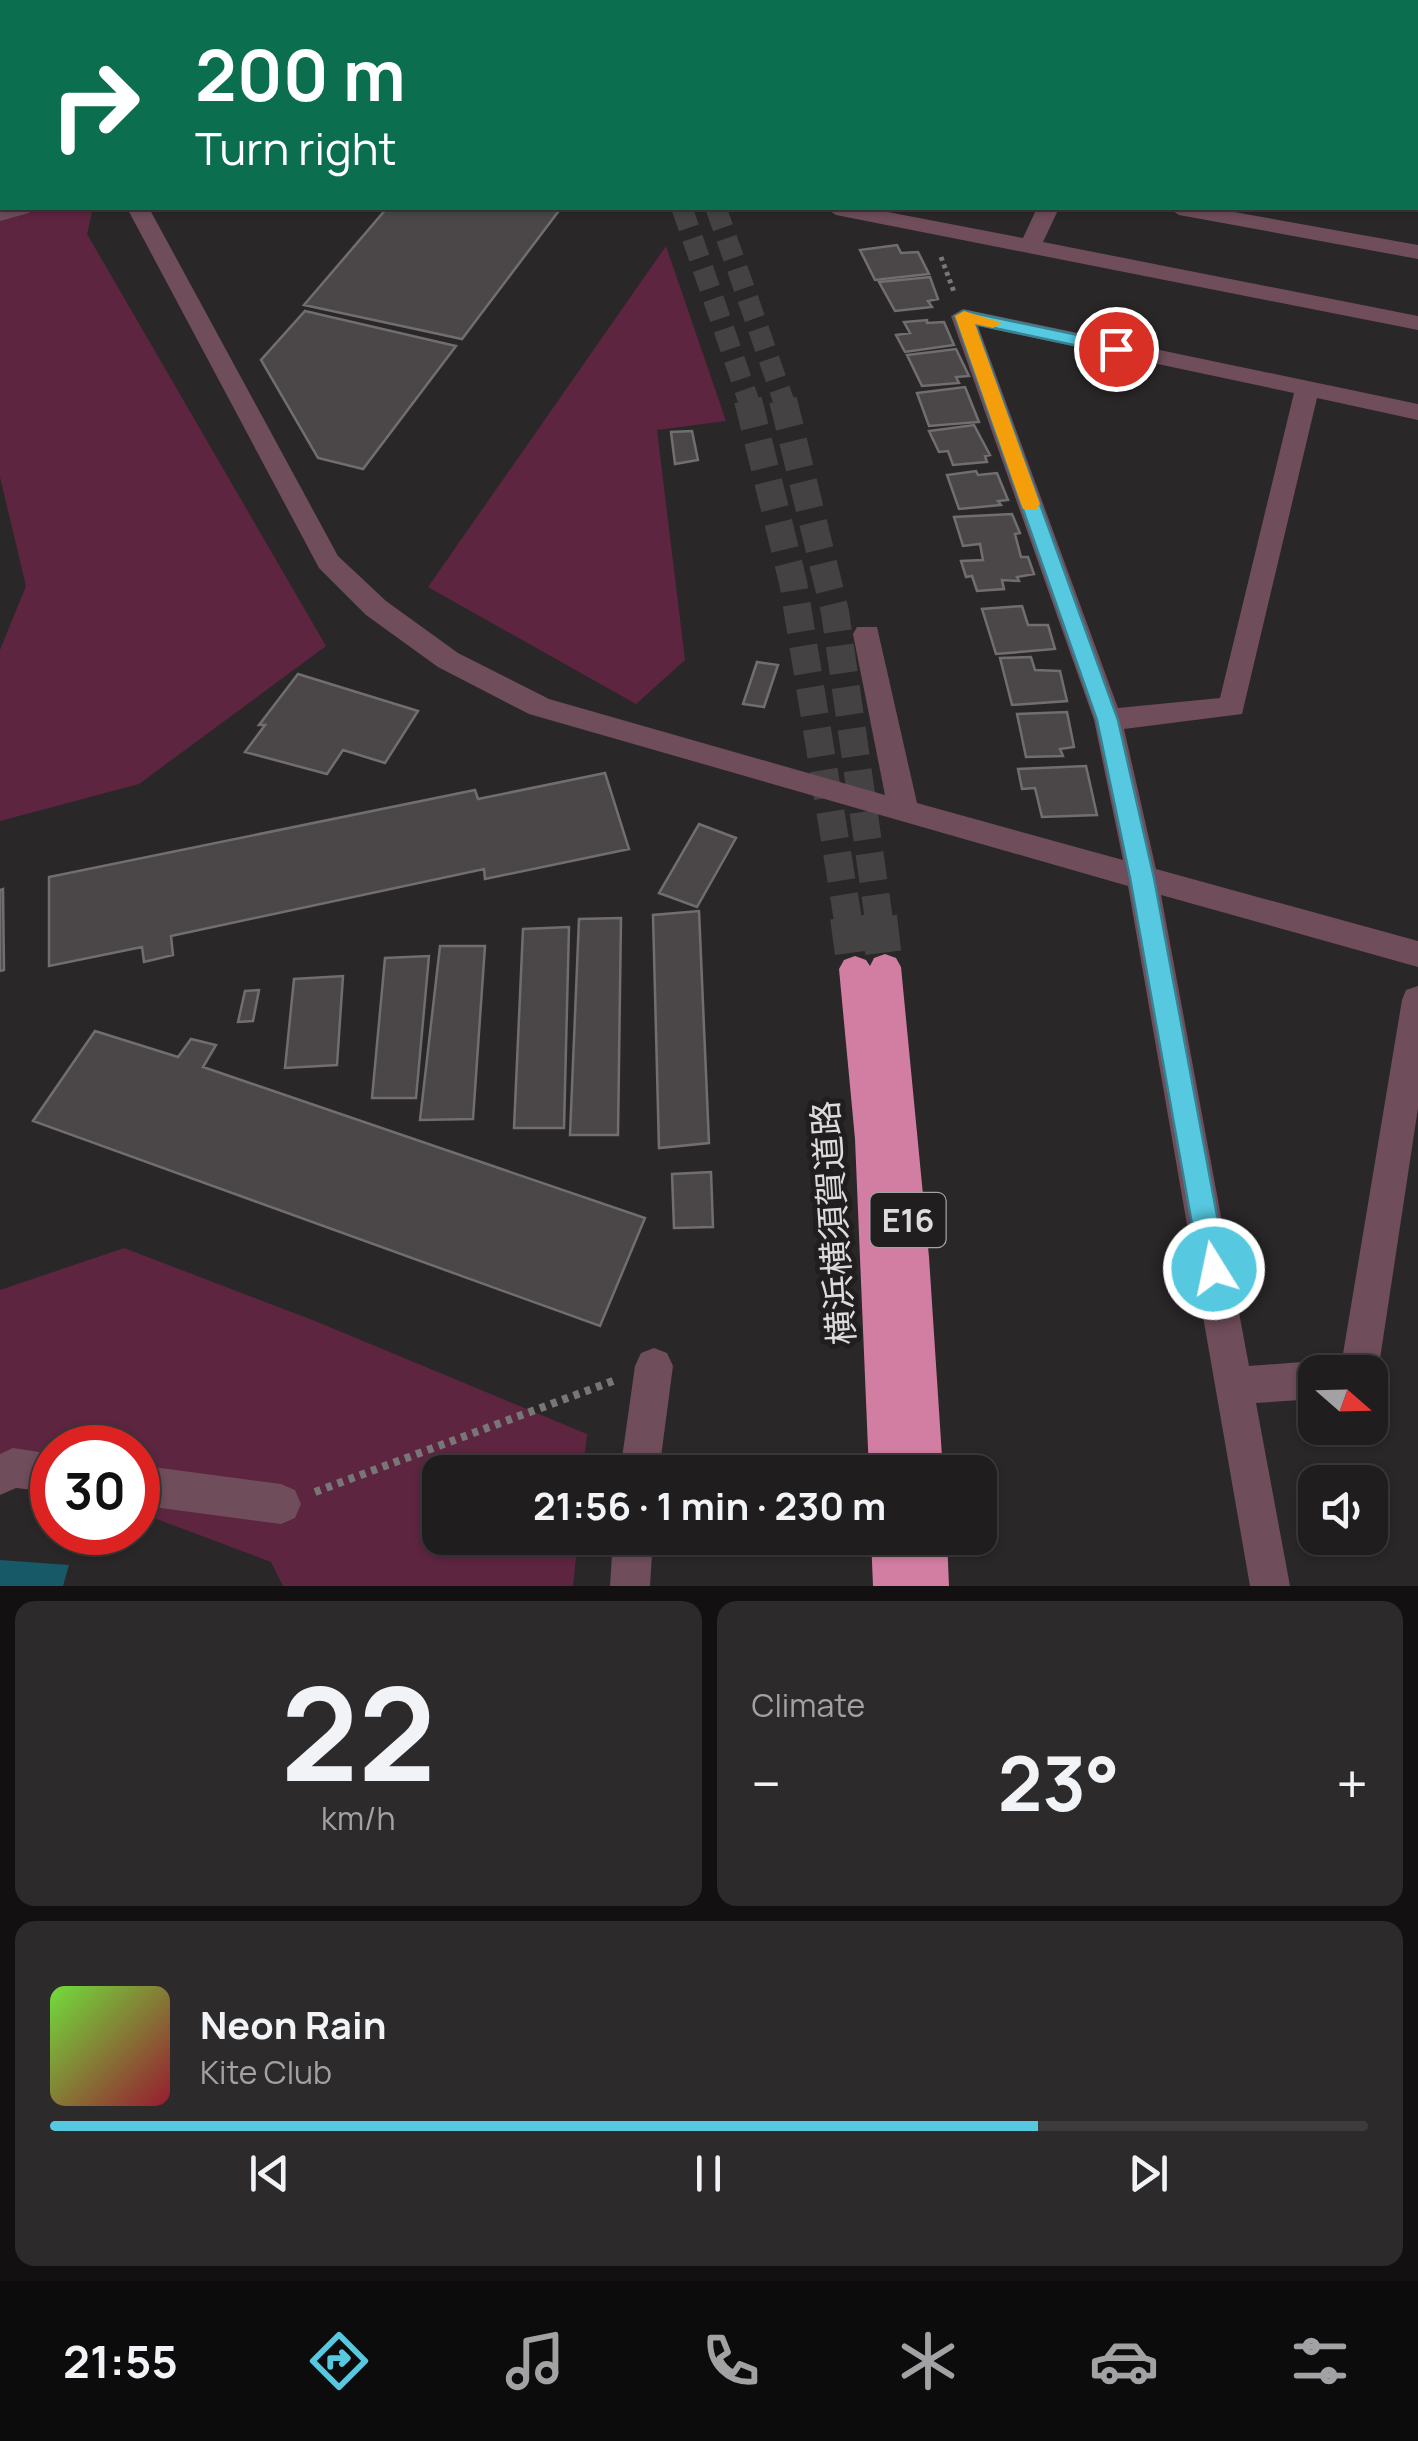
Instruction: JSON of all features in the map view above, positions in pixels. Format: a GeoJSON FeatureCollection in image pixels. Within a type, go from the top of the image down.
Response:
{"type":"FeatureCollection","features":[{"type":"Feature","properties":{"kind":"highway","name":"横浜横須賀道路"},"geometry":{"type":"LineString","coordinates":[[887,1455],[872,1139],[870,968],[911,1256],[923,1455]]}},
{"type":"Feature","properties":{"kind":"highway"},"geometry":{"type":"LineString","coordinates":[[892,1555],[893,1586]]}},
{"type":"Feature","properties":{"kind":"highway"},"geometry":{"type":"LineString","coordinates":[[928,1555],[929,1586]]}},
{"type":"Feature","properties":{"kind":"street"},"geometry":{"type":"LineString","coordinates":[[139,210],[328,562],[376,608],[448,660],[540,707],[904,813],[1418,954]]}},
{"type":"Feature","properties":{"kind":"street"},"geometry":{"type":"LineString","coordinates":[[846,210],[1418,322]]}},
{"type":"Feature","properties":{"kind":"street"},"geometry":{"type":"LineString","coordinates":[[1030,246],[1047,210]]}},
{"type":"Feature","properties":{"kind":"street"},"geometry":{"type":"LineString","coordinates":[[1203,210],[1264,215],[1418,252]]}},
{"type":"Feature","properties":{"kind":"street"},"geometry":{"type":"LineString","coordinates":[[964,316],[1418,412]]}},
{"type":"Feature","properties":{"kind":"street"},"geometry":{"type":"LineString","coordinates":[[964,316],[1108,720],[1142,878],[1270,1586]]}},
{"type":"Feature","properties":{"kind":"street"},"geometry":{"type":"LineString","coordinates":[[1108,720],[1232,707],[1307,389]]}},
{"type":"Feature","properties":{"kind":"street"},"geometry":{"type":"LineString","coordinates":[[867,634],[904,813]]}},
{"type":"Feature","properties":{"kind":"street"},"geometry":{"type":"LineString","coordinates":[[1361,1355],[1418,1000]]}},
{"type":"Feature","properties":{"kind":"street"},"geometry":{"type":"LineString","coordinates":[[641,1455],[654,1366]]}},
{"type":"Feature","properties":{"kind":"street"},"geometry":{"type":"LineString","coordinates":[[1235,1386],[1298,1381]]}},
{"type":"Feature","properties":{"kind":"street"},"geometry":{"type":"LineString","coordinates":[[0,1474],[14,1468],[30,1470]]}},
{"type":"Feature","properties":{"kind":"street"},"geometry":{"type":"LineString","coordinates":[[160,1487],[282,1504]]}},
{"type":"Feature","properties":{"kind":"street"},"geometry":{"type":"LineString","coordinates":[[630,1586],[632,1555]]}},
{"type":"Feature","properties":{"kind":"path"},"geometry":{"type":"LineString","coordinates":[[930,226],[964,316]]}},
{"type":"Feature","properties":{"kind":"path"},"geometry":{"type":"LineString","coordinates":[[282,1504],[654,1366]]}},
{"type":"Feature","properties":{"kind":"shaded area"},"geometry":{"type":"Polygon","coordinates":[[[0,210],[93,210],[87,234],[326,646],[139,784],[0,821],[0,650],[26,586],[0,477],[0,210]]]}},
{"type":"Feature","properties":{"kind":"shaded area"},"geometry":{"type":"Polygon","coordinates":[[[666,246],[726,421],[657,430],[685,660],[636,704],[428,587],[666,246]]]}},
{"type":"Feature","properties":{"kind":"shaded area"},"geometry":{"type":"Polygon","coordinates":[[[124,1248],[315,1321],[587,1434],[585,1455],[422,1455],[422,1555],[576,1555],[573,1586],[283,1586],[271,1562],[160,1520],[160,1425],[30,1425],[30,1472],[0,1461],[0,1290],[124,1248]]]}},
{"type":"Feature","properties":{"kind":"water"},"geometry":{"type":"Polygon","coordinates":[[[0,1560],[69,1565],[63,1586],[0,1586],[0,1560]]]}},
{"type":"Feature","properties":{"kind":"building"},"geometry":{"type":"Polygon","coordinates":[[[385,210],[559,210],[462,339],[304,305],[385,210]]]}},
{"type":"Feature","properties":{"kind":"building"},"geometry":{"type":"Polygon","coordinates":[[[897,245],[901,253],[918,252],[929,274],[875,280],[860,250],[897,245]]]}},
{"type":"Feature","properties":{"kind":"building"},"geometry":{"type":"Polygon","coordinates":[[[930,277],[938,299],[928,301],[932,307],[895,311],[879,282],[930,277]]]}},
{"type":"Feature","properties":{"kind":"building"},"geometry":{"type":"Polygon","coordinates":[[[305,311],[456,346],[363,469],[318,458],[261,360],[305,311]]]}},
{"type":"Feature","properties":{"kind":"building"},"geometry":{"type":"Polygon","coordinates":[[[904,322],[944,322],[954,345],[905,352],[896,335],[910,333],[904,322]]]}},
{"type":"Feature","properties":{"kind":"building"},"geometry":{"type":"Polygon","coordinates":[[[956,349],[969,376],[956,377],[959,383],[922,386],[907,355],[956,349]]]}},
{"type":"Feature","properties":{"kind":"building"},"geometry":{"type":"Polygon","coordinates":[[[965,387],[979,422],[929,426],[917,393],[965,387]]]}},
{"type":"Feature","properties":{"kind":"building"},"geometry":{"type":"Polygon","coordinates":[[[974,425],[990,455],[985,456],[987,462],[953,465],[948,451],[939,452],[929,431],[974,425]]]}},
{"type":"Feature","properties":{"kind":"building"},"geometry":{"type":"Polygon","coordinates":[[[692,431],[698,460],[675,464],[671,432],[692,431]]]}},
{"type":"Feature","properties":{"kind":"building"},"geometry":{"type":"Polygon","coordinates":[[[976,471],[978,475],[997,473],[1008,500],[998,501],[1001,505],[959,509],[947,475],[976,471]]]}},
{"type":"Feature","properties":{"kind":"building"},"geometry":{"type":"Polygon","coordinates":[[[1012,514],[1020,533],[1015,534],[1021,557],[1028,557],[1034,574],[1017,577],[1019,581],[1002,580],[1004,589],[977,591],[972,576],[966,577],[961,561],[983,560],[980,544],[963,546],[954,517],[1012,514]]]}},
{"type":"Feature","properties":{"kind":"building"},"geometry":{"type":"Polygon","coordinates":[[[1022,606],[1028,625],[1048,625],[1055,649],[996,654],[982,609],[1022,606]]]}},
{"type":"Feature","properties":{"kind":"building"},"geometry":{"type":"Polygon","coordinates":[[[1031,657],[1035,670],[1060,671],[1067,701],[1012,705],[1000,658],[1031,657]]]}},
{"type":"Feature","properties":{"kind":"building"},"geometry":{"type":"Polygon","coordinates":[[[757,662],[778,665],[764,707],[743,704],[757,662]]]}},
{"type":"Feature","properties":{"kind":"building"},"geometry":{"type":"Polygon","coordinates":[[[298,674],[418,711],[385,763],[343,750],[327,774],[245,752],[265,725],[259,725],[298,674]]]}},
{"type":"Feature","properties":{"kind":"building"},"geometry":{"type":"Polygon","coordinates":[[[1067,712],[1074,747],[1060,749],[1063,756],[1026,757],[1017,714],[1067,712]]]}},
{"type":"Feature","properties":{"kind":"building"},"geometry":{"type":"Polygon","coordinates":[[[1086,766],[1097,815],[1042,817],[1035,788],[1022,789],[1018,769],[1086,766]]]}},
{"type":"Feature","properties":{"kind":"building"},"geometry":{"type":"Polygon","coordinates":[[[605,773],[629,849],[485,879],[484,869],[171,936],[173,955],[144,962],[142,947],[49,966],[49,877],[475,790],[478,799],[605,773]]]}},
{"type":"Feature","properties":{"kind":"building"},"geometry":{"type":"Polygon","coordinates":[[[699,824],[736,838],[697,907],[659,893],[699,824]]]}},
{"type":"Feature","properties":{"kind":"building"},"geometry":{"type":"Polygon","coordinates":[[[3,889],[4,970],[0,971],[0,890],[3,889]]]}},
{"type":"Feature","properties":{"kind":"building"},"geometry":{"type":"Polygon","coordinates":[[[699,911],[709,1143],[659,1148],[653,915],[699,911]]]}},
{"type":"Feature","properties":{"kind":"building"},"geometry":{"type":"Polygon","coordinates":[[[621,918],[618,1135],[570,1135],[579,919],[621,918]]]}},
{"type":"Feature","properties":{"kind":"building"},"geometry":{"type":"Polygon","coordinates":[[[569,927],[564,1128],[514,1128],[523,929],[569,927]]]}},
{"type":"Feature","properties":{"kind":"building"},"geometry":{"type":"Polygon","coordinates":[[[440,946],[485,946],[473,1119],[420,1120],[440,946]]]}},
{"type":"Feature","properties":{"kind":"building"},"geometry":{"type":"Polygon","coordinates":[[[429,956],[416,1098],[372,1098],[385,958],[429,956]]]}},
{"type":"Feature","properties":{"kind":"building"},"geometry":{"type":"Polygon","coordinates":[[[343,976],[337,1065],[285,1068],[294,979],[343,976]]]}},
{"type":"Feature","properties":{"kind":"building"},"geometry":{"type":"Polygon","coordinates":[[[259,990],[253,1021],[238,1022],[245,991],[259,990]]]}},
{"type":"Feature","properties":{"kind":"building"},"geometry":{"type":"Polygon","coordinates":[[[95,1031],[178,1057],[191,1039],[216,1045],[203,1067],[645,1218],[600,1326],[33,1121],[95,1031]]]}},
{"type":"Feature","properties":{"kind":"building"},"geometry":{"type":"Polygon","coordinates":[[[711,1172],[713,1227],[674,1228],[672,1174],[711,1172]]]}},
{"type":"Feature","properties":{"kind":"tunnel"},"geometry":{"type":"LineString","coordinates":[[683,210],[749,402]]}},
{"type":"Feature","properties":{"kind":"tunnel"},"geometry":{"type":"LineString","coordinates":[[717,210],[784,402]]}},
{"type":"Feature","properties":{"kind":"tunnel"},"geometry":{"type":"LineString","coordinates":[[748,400],[793,582],[848,920]]}},
{"type":"Feature","properties":{"kind":"tunnel"},"geometry":{"type":"LineString","coordinates":[[783,400],[835,612],[879,920]]}},
{"type":"Feature","properties":{"kind":"tunnel"},"geometry":{"type":"LineString","coordinates":[[848,917],[855,969]]}},
{"type":"Feature","properties":{"kind":"tunnel"},"geometry":{"type":"LineString","coordinates":[[879,917],[885,967]]}},
{"type":"Feature","properties":{"kind":"slow traffic"},"geometry":{"type":"LineString","coordinates":[[993,323],[964,316],[1030,504]]}},
{"type":"Feature","properties":{"kind":"route"},"geometry":{"type":"LineString","coordinates":[[1116,349],[964,316],[1108,720],[1142,878],[1214,1269]]}}]}
